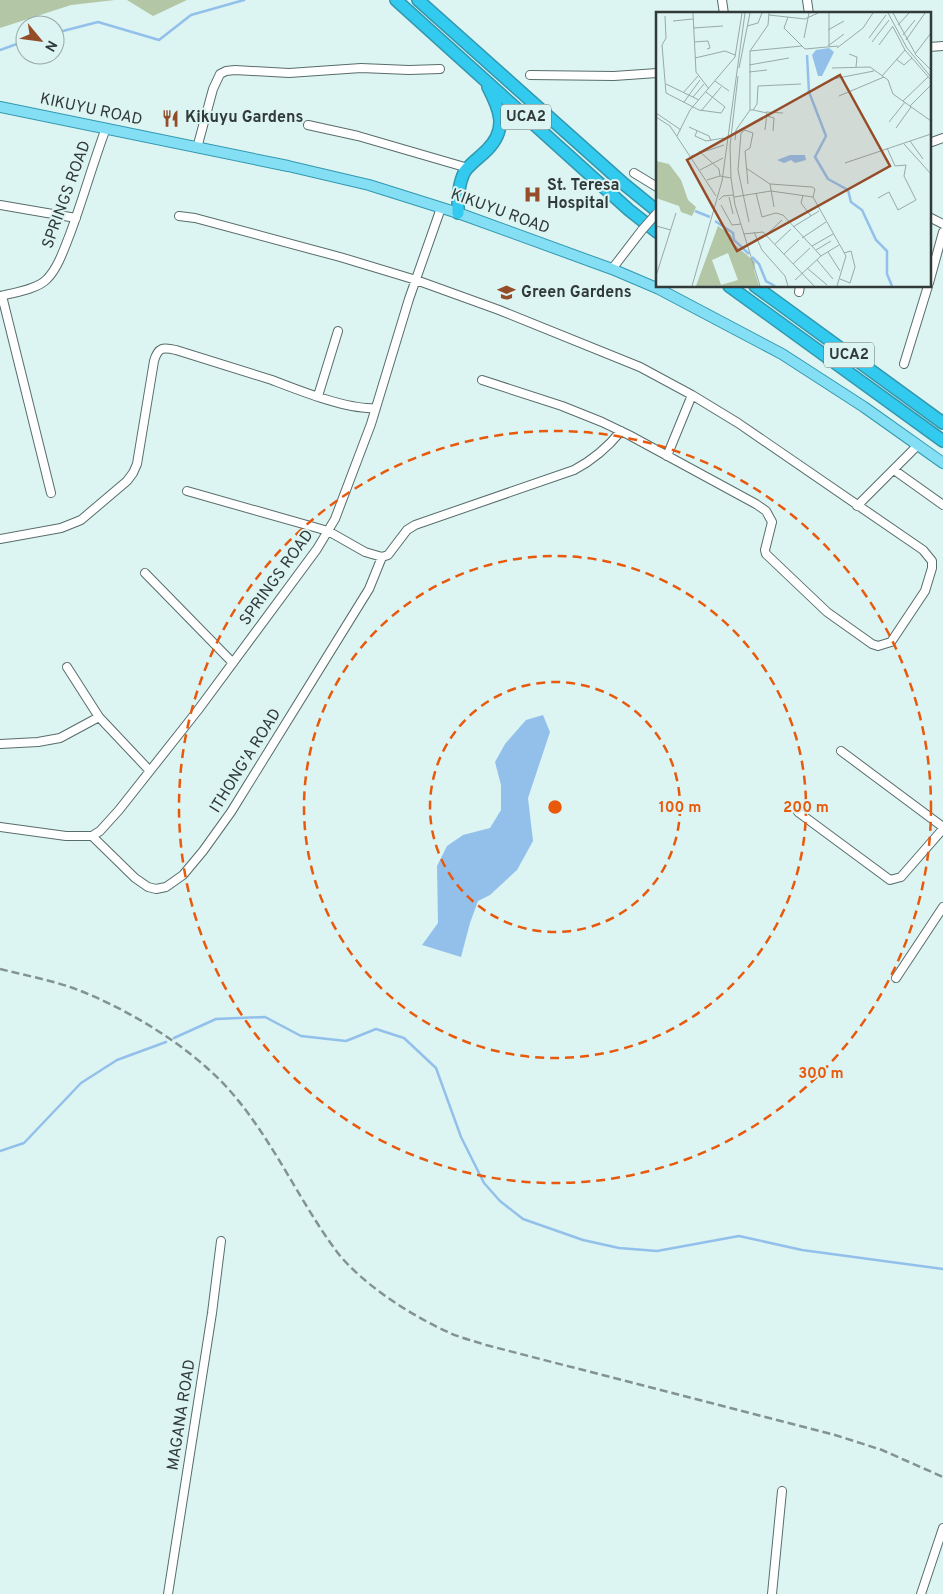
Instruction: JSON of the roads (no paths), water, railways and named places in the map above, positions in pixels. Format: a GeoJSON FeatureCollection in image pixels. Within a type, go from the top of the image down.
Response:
{"type":"FeatureCollection","features":[{"type":"Feature","properties":{"kind":"highway","name":"UCA2"},"geometry":{"type":"LineString","coordinates":[[396,0],[629,210],[656,231]]}},
{"type":"Feature","properties":{"kind":"highway","name":"UCA2"},"geometry":{"type":"LineString","coordinates":[[418,0],[656,211]]}},
{"type":"Feature","properties":{"kind":"highway"},"geometry":{"type":"LineString","coordinates":[[458,213],[458,192],[462,179],[468,168],[496,140],[499,131],[499,110],[485,81]]}},
{"type":"Feature","properties":{"kind":"highway","name":"UCA2"},"geometry":{"type":"LineString","coordinates":[[732,288],[943,441]]}},
{"type":"Feature","properties":{"kind":"highway","name":"UCA2"},"geometry":{"type":"LineString","coordinates":[[757,288],[943,423]]}},
{"type":"Feature","properties":{"kind":"main road","name":"KIKUYU ROAD"},"geometry":{"type":"LineString","coordinates":[[0,107],[288,166],[370,186],[458,213],[612,269],[656,288]]}},
{"type":"Feature","properties":{"kind":"main road","name":"KIKUYU ROAD"},"geometry":{"type":"LineString","coordinates":[[657,288],[766,346],[864,407],[943,463]]}},
{"type":"Feature","properties":{"kind":"street"},"geometry":{"type":"LineString","coordinates":[[930,47],[943,46]]}},
{"type":"Feature","properties":{"kind":"street"},"geometry":{"type":"LineString","coordinates":[[198,148],[213,89],[220,74],[226,71],[289,73],[362,68],[440,69]]}},
{"type":"Feature","properties":{"kind":"street"},"geometry":{"type":"LineString","coordinates":[[530,75],[614,76],[656,73]]}},
{"type":"Feature","properties":{"kind":"street"},"geometry":{"type":"LineString","coordinates":[[308,125],[358,136],[468,168]]}},
{"type":"Feature","properties":{"kind":"street","name":"SPRINGS ROAD"},"geometry":{"type":"LineString","coordinates":[[1,296],[39,285],[47,279],[65,247],[106,128]]}},
{"type":"Feature","properties":{"kind":"street"},"geometry":{"type":"LineString","coordinates":[[930,144],[943,138]]}},
{"type":"Feature","properties":{"kind":"street"},"geometry":{"type":"LineString","coordinates":[[634,173],[656,186]]}},
{"type":"Feature","properties":{"kind":"street"},"geometry":{"type":"LineString","coordinates":[[0,205],[76,218]]}},
{"type":"Feature","properties":{"kind":"street","name":"SPRINGS ROAD"},"geometry":{"type":"LineString","coordinates":[[92,836],[119,810],[233,663],[317,549],[328,531],[345,494],[376,408],[416,280],[441,208]]}},
{"type":"Feature","properties":{"kind":"street"},"geometry":{"type":"LineString","coordinates":[[612,269],[656,213]]}},
{"type":"Feature","properties":{"kind":"street"},"geometry":{"type":"LineString","coordinates":[[179,216],[196,218],[340,257],[416,280],[499,310],[640,367],[738,423],[923,550],[932,561],[930,577],[925,591],[891,642],[878,646],[855,633],[827,612],[766,554],[765,550],[772,522],[766,511],[737,493],[621,431],[562,406],[482,380]]}},
{"type":"Feature","properties":{"kind":"street"},"geometry":{"type":"LineString","coordinates":[[930,218],[943,224]]}},
{"type":"Feature","properties":{"kind":"street"},"geometry":{"type":"LineString","coordinates":[[930,283],[940,258],[943,232]]}},
{"type":"Feature","properties":{"kind":"street"},"geometry":{"type":"LineString","coordinates":[[904,364],[928,288]]}},
{"type":"Feature","properties":{"kind":"street"},"geometry":{"type":"LineString","coordinates":[[1,296],[51,493]]}},
{"type":"Feature","properties":{"kind":"street"},"geometry":{"type":"LineString","coordinates":[[318,396],[338,331]]}},
{"type":"Feature","properties":{"kind":"street"},"geometry":{"type":"LineString","coordinates":[[0,539],[70,525],[81,520],[127,481],[137,464],[154,361],[156,353],[161,349],[166,348],[195,356],[318,396],[356,406],[376,408]]}},
{"type":"Feature","properties":{"kind":"street"},"geometry":{"type":"LineString","coordinates":[[667,456],[692,395]]}},
{"type":"Feature","properties":{"kind":"street"},"geometry":{"type":"LineString","coordinates":[[187,491],[328,531],[365,552],[382,557],[388,555],[411,527],[574,470],[588,463],[601,453],[621,431]]}},
{"type":"Feature","properties":{"kind":"street"},"geometry":{"type":"LineString","coordinates":[[857,506],[918,445]]}},
{"type":"Feature","properties":{"kind":"street"},"geometry":{"type":"LineString","coordinates":[[894,470],[943,505]]}},
{"type":"Feature","properties":{"kind":"street","name":"ITHONG'A ROAD"},"geometry":{"type":"LineString","coordinates":[[92,836],[135,878],[148,887],[156,889],[166,887],[182,876],[231,812],[369,589],[382,557]]}},
{"type":"Feature","properties":{"kind":"street"},"geometry":{"type":"LineString","coordinates":[[145,573],[233,663]]}},
{"type":"Feature","properties":{"kind":"street"},"geometry":{"type":"LineString","coordinates":[[67,666],[99,717],[149,770]]}},
{"type":"Feature","properties":{"kind":"street"},"geometry":{"type":"LineString","coordinates":[[0,744],[38,742],[60,738],[99,717]]}},
{"type":"Feature","properties":{"kind":"street"},"geometry":{"type":"LineString","coordinates":[[798,812],[890,880],[901,877],[943,828],[841,751]]}},
{"type":"Feature","properties":{"kind":"street"},"geometry":{"type":"LineString","coordinates":[[0,827],[66,836],[92,836]]}},
{"type":"Feature","properties":{"kind":"street"},"geometry":{"type":"LineString","coordinates":[[896,978],[943,907]]}},
{"type":"Feature","properties":{"kind":"street","name":"MAGANA ROAD"},"geometry":{"type":"LineString","coordinates":[[168,1594],[222,1241]]}},
{"type":"Feature","properties":{"kind":"street"},"geometry":{"type":"LineString","coordinates":[[772,1594],[782,1491]]}},
{"type":"Feature","properties":{"kind":"street"},"geometry":{"type":"LineString","coordinates":[[921,1594],[943,1528]]}},
{"type":"Feature","properties":{"kind":"water"},"geometry":{"type":"Polygon","coordinates":[[[543,715],[550,732],[528,798],[533,841],[517,870],[490,895],[478,901],[461,957],[422,945],[438,923],[437,866],[447,846],[463,835],[490,828],[501,810],[501,785],[495,762],[505,744],[526,720],[543,715]]]}},
{"type":"Feature","properties":{"kind":"waterway"},"geometry":{"type":"LineString","coordinates":[[65,30],[98,22],[159,40],[191,15],[244,0]]}},
{"type":"Feature","properties":{"kind":"waterway"},"geometry":{"type":"LineString","coordinates":[[0,50],[15,45]]}},
{"type":"Feature","properties":{"kind":"waterway"},"geometry":{"type":"LineString","coordinates":[[174,1038],[216,1019],[265,1017],[301,1036],[346,1041],[376,1029],[404,1038],[436,1068],[461,1137],[484,1183],[500,1201],[523,1219],[583,1240],[619,1248],[657,1251],[739,1236],[802,1250],[943,1269]]}},
{"type":"Feature","properties":{"kind":"waterway"},"geometry":{"type":"LineString","coordinates":[[0,1151],[24,1143],[81,1083],[117,1060],[166,1042]]}},
{"type":"Feature","properties":{"kind":"railway"},"geometry":{"type":"LineString","coordinates":[[0,969],[55,982],[108,1003],[160,1032],[192,1055],[226,1087],[244,1108],[337,1252],[374,1288],[420,1318],[454,1335],[486,1345],[835,1435],[882,1450],[943,1477]]}},
{"type":"Feature","properties":{"kind":"place","name":"Kikuyu Gardens"},"geometry":{"type":"Point","coordinates":[171,118]}},
{"type":"Feature","properties":{"kind":"place","name":"St. Teresa Hospital"},"geometry":{"type":"Point","coordinates":[533,195]}},
{"type":"Feature","properties":{"kind":"place","name":"Green Gardens"},"geometry":{"type":"Point","coordinates":[507,293]}}]}
